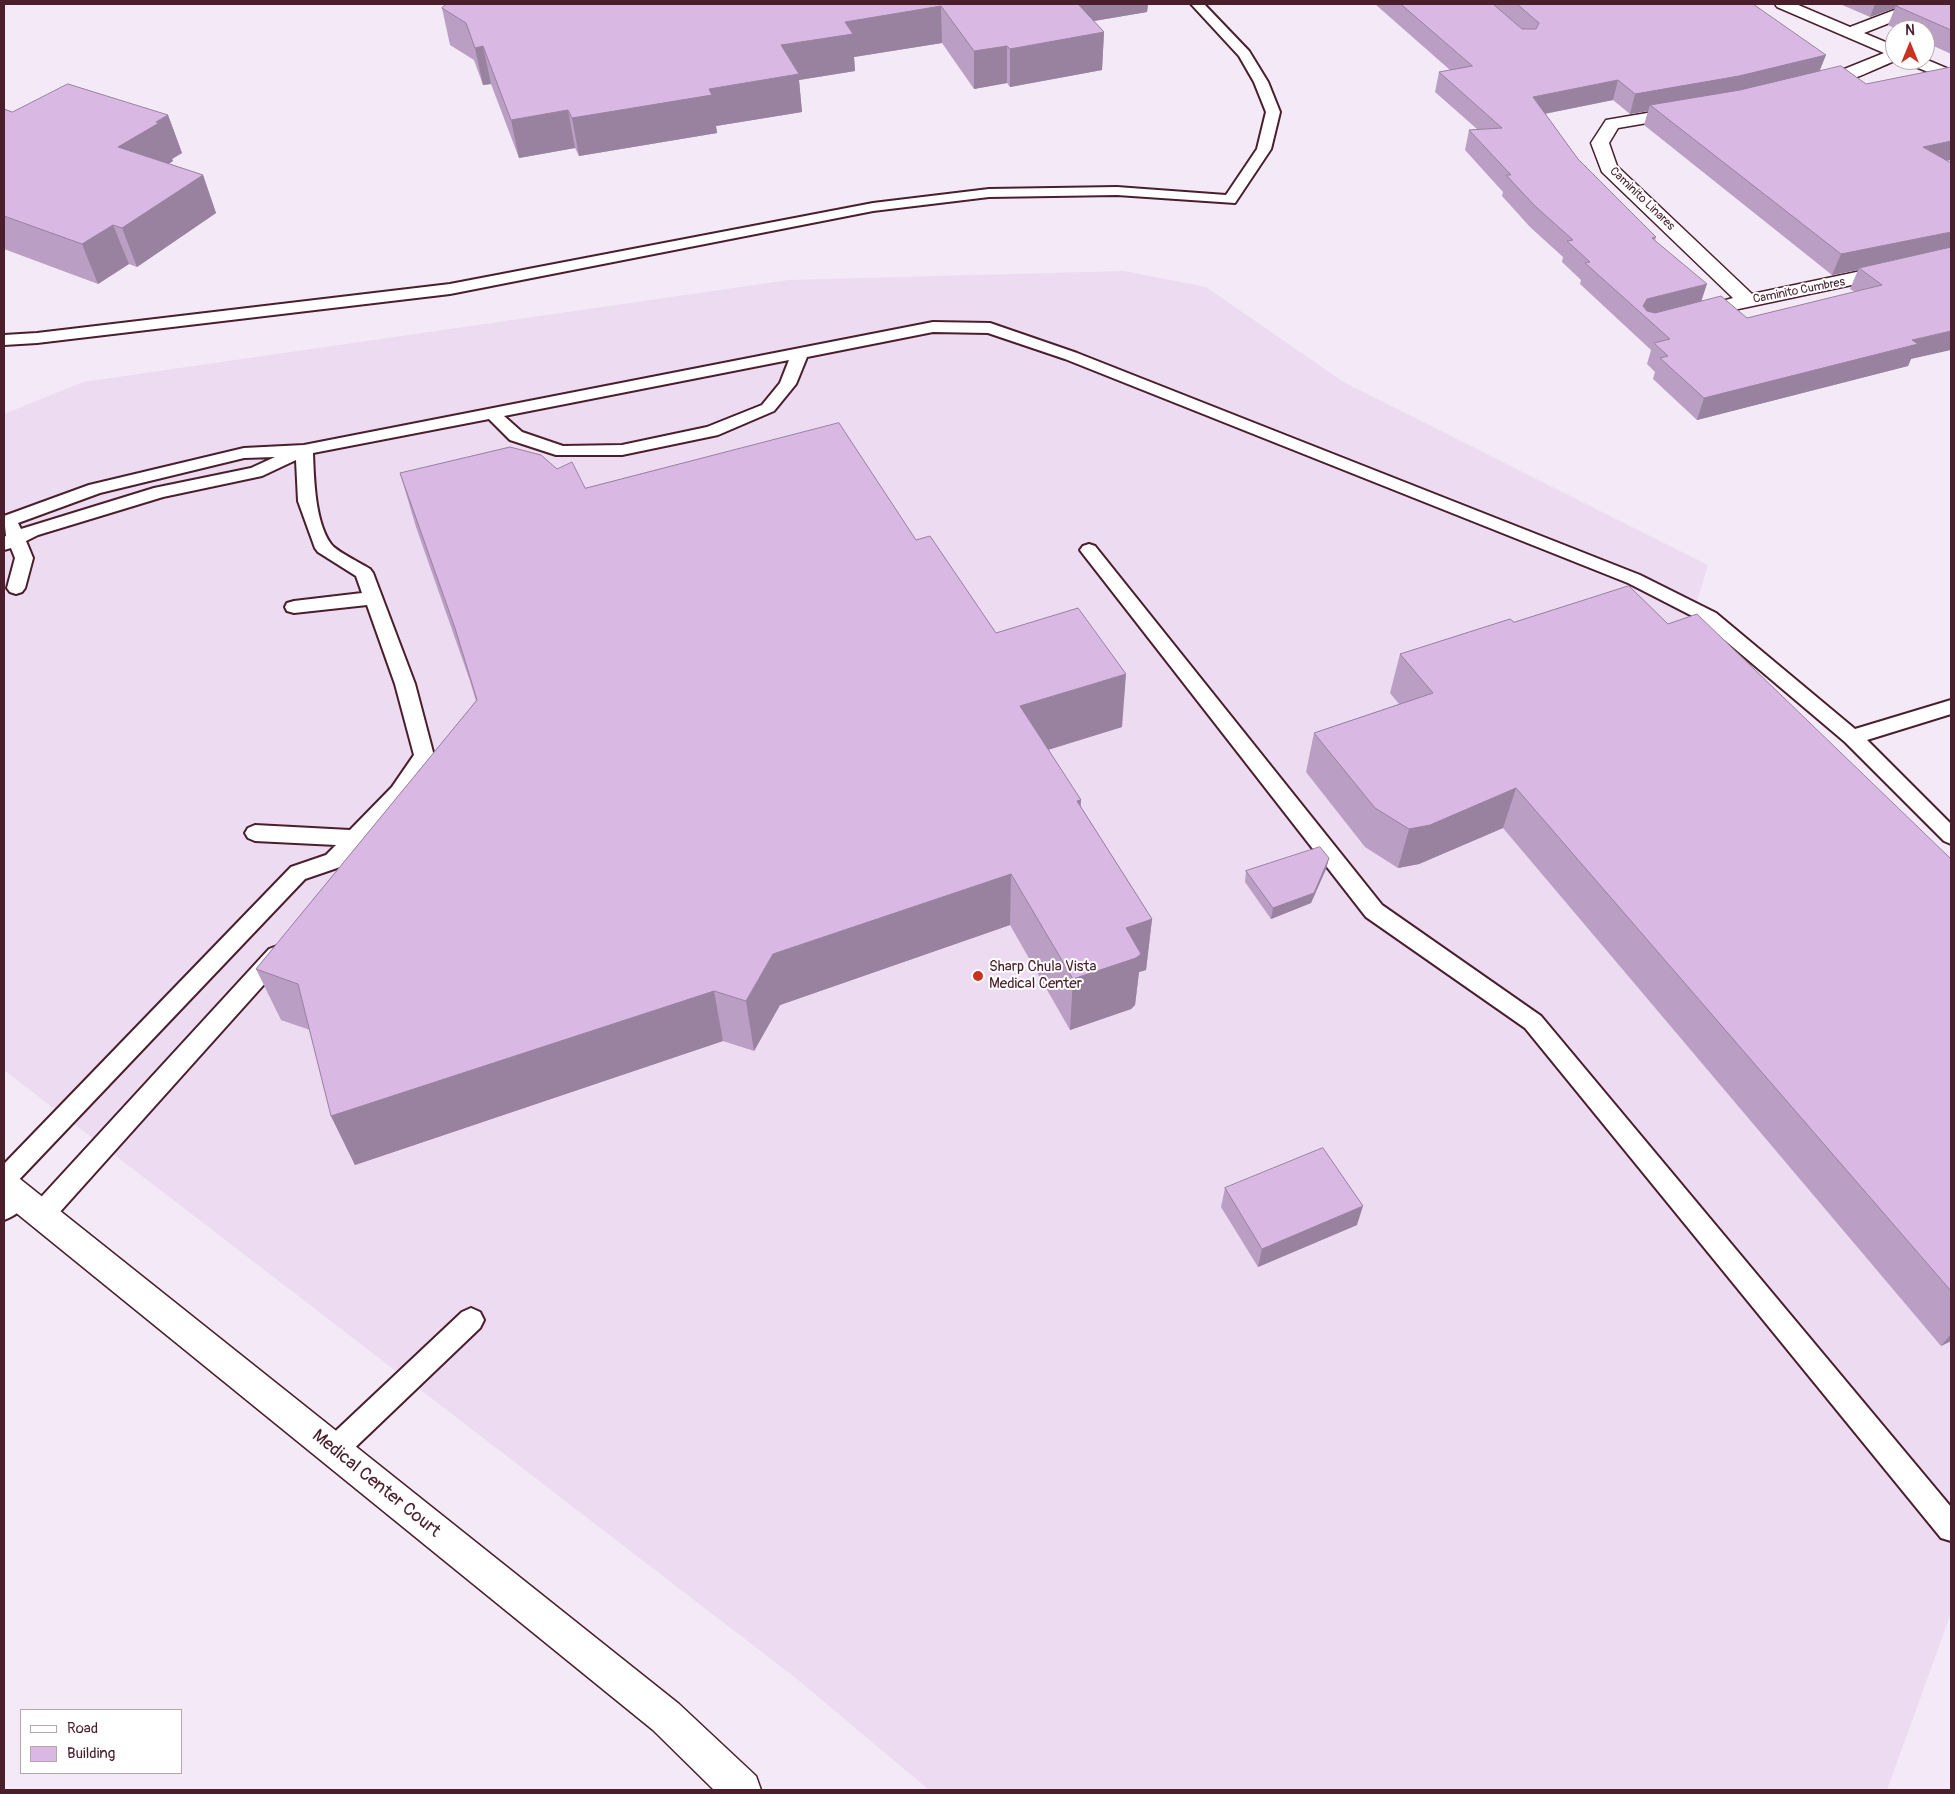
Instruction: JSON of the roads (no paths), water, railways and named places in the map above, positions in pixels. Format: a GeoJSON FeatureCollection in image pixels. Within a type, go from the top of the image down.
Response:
{"type":"FeatureCollection","features":[{"type":"Feature","properties":{"kind":"street"},"geometry":{"type":"LineString","coordinates":[[1783,4],[1885,49]]}},
{"type":"Feature","properties":{"kind":"street"},"geometry":{"type":"LineString","coordinates":[[1849,33],[1924,4]]}},
{"type":"Feature","properties":{"kind":"street"},"geometry":{"type":"LineString","coordinates":[[1800,87],[1838,78],[1885,57]]}},
{"type":"Feature","properties":{"kind":"street"},"geometry":{"type":"LineString","coordinates":[[1935,69],[1951,76]]}},
{"type":"Feature","properties":{"kind":"street","name":"Caminito Linares"},"geometry":{"type":"LineString","coordinates":[[1696,110],[1612,124],[1600,143],[1608,168],[1748,301]]}},
{"type":"Feature","properties":{"kind":"street","name":"Caminito Cumbres"},"geometry":{"type":"LineString","coordinates":[[1712,310],[1951,258]]}},
{"type":"Feature","properties":{"kind":"street","name":"Medical Center Court"},"geometry":{"type":"LineString","coordinates":[[14,1197],[334,1450],[666,1717],[742,1790]]}},
{"type":"Feature","properties":{"kind":"lane"},"geometry":{"type":"LineString","coordinates":[[4,340],[37,338],[450,289],[873,207],[989,193],[1117,191],[1230,200],[1264,149],[1273,112],[1261,82],[1244,54],[1197,4]]}},
{"type":"Feature","properties":{"kind":"lane"},"geometry":{"type":"LineString","coordinates":[[16,588],[24,558],[9,541],[6,521],[95,489],[244,453],[304,450],[933,327],[990,328],[1070,356],[1634,579],[1709,617],[1852,737],[1951,836]]}},
{"type":"Feature","properties":{"kind":"lane"},"geometry":{"type":"LineString","coordinates":[[491,412],[516,436],[562,451],[622,450],[712,431],[768,408],[788,384],[800,353]]}},
{"type":"Feature","properties":{"kind":"lane"},"geometry":{"type":"LineString","coordinates":[[9,541],[32,531],[160,492],[256,472],[304,450]]}},
{"type":"Feature","properties":{"kind":"lane"},"geometry":{"type":"LineString","coordinates":[[14,1197],[298,873],[333,861],[399,792],[424,756],[405,684],[364,573],[324,548],[307,501],[304,450]]}},
{"type":"Feature","properties":{"kind":"lane"},"geometry":{"type":"LineString","coordinates":[[1089,550],[1374,911],[1533,1022],[1951,1528]]}},
{"type":"Feature","properties":{"kind":"lane"},"geometry":{"type":"LineString","coordinates":[[294,607],[373,598]]}},
{"type":"Feature","properties":{"kind":"lane"},"geometry":{"type":"LineString","coordinates":[[1852,737],[1951,707]]}},
{"type":"Feature","properties":{"kind":"lane"},"geometry":{"type":"LineString","coordinates":[[255,832],[355,838]]}},
{"type":"Feature","properties":{"kind":"lane"},"geometry":{"type":"LineString","coordinates":[[333,861],[346,880]]}},
{"type":"Feature","properties":{"kind":"lane"},"geometry":{"type":"LineString","coordinates":[[14,1197],[294,938]]}},
{"type":"Feature","properties":{"kind":"lane"},"geometry":{"type":"LineString","coordinates":[[334,1450],[471,1320]]}},
{"type":"Feature","properties":{"kind":"place","name":"Sharp Chula Vista Medical Center"},"geometry":{"type":"Point","coordinates":[978,976]}}]}
